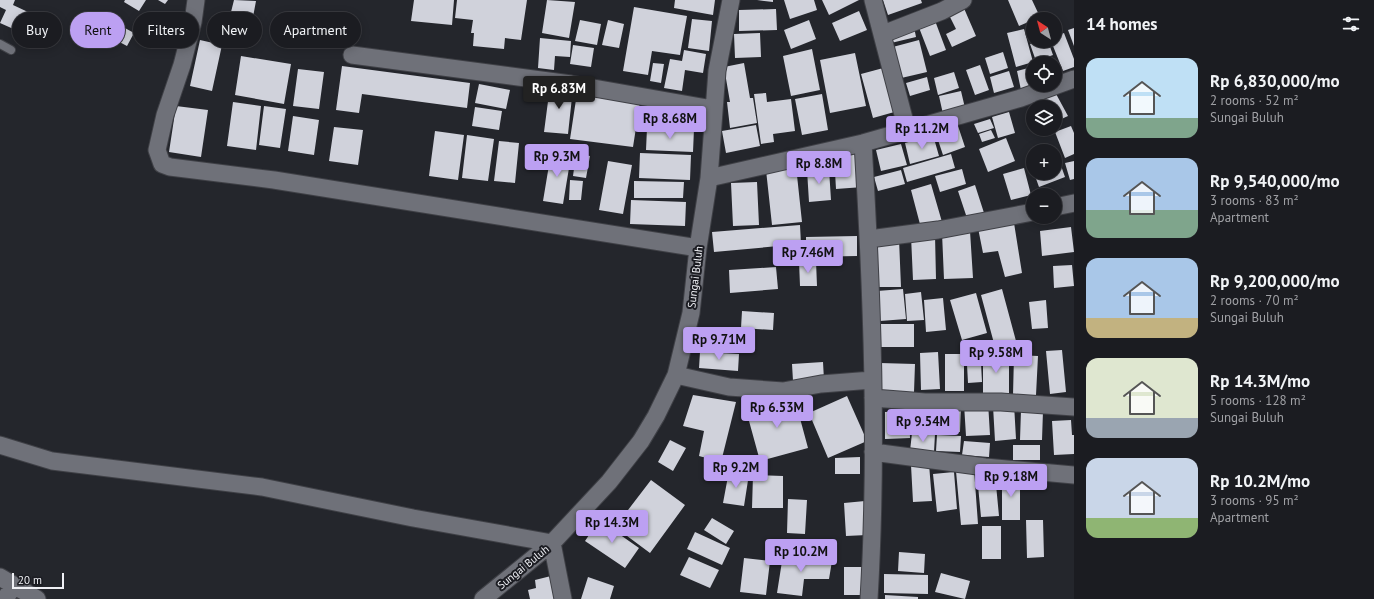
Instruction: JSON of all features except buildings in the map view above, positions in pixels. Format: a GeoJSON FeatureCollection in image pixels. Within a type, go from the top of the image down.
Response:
{"type":"FeatureCollection","features":[{"type":"Feature","properties":{"kind":"street"},"geometry":{"type":"LineString","coordinates":[[196,0],[193,22],[182,65],[165,115],[157,150],[159,160],[166,165],[282,181],[698,248]]}},
{"type":"Feature","properties":{"kind":"street","name":"Sungai Buluh"},"geometry":{"type":"LineString","coordinates":[[483,599],[552,543],[593,500],[628,459],[656,416],[676,375],[691,313],[698,248],[709,178],[713,109],[717,72],[731,0]]}},
{"type":"Feature","properties":{"kind":"street"},"geometry":{"type":"LineString","coordinates":[[873,0],[907,130]]}},
{"type":"Feature","properties":{"kind":"street"},"geometry":{"type":"LineString","coordinates":[[882,34],[942,11],[963,0]]}},
{"type":"Feature","properties":{"kind":"street"},"geometry":{"type":"LineString","coordinates":[[352,55],[571,84],[713,109]]}},
{"type":"Feature","properties":{"kind":"street"},"geometry":{"type":"LineString","coordinates":[[709,178],[864,143],[1021,98],[1074,78]]}},
{"type":"Feature","properties":{"kind":"street"},"geometry":{"type":"LineString","coordinates":[[864,143],[869,239],[873,398],[873,526],[869,599]]}},
{"type":"Feature","properties":{"kind":"street"},"geometry":{"type":"LineString","coordinates":[[1062,206],[1074,203]]}},
{"type":"Feature","properties":{"kind":"street"},"geometry":{"type":"LineString","coordinates":[[869,239],[938,230],[1026,213]]}},
{"type":"Feature","properties":{"kind":"street"},"geometry":{"type":"LineString","coordinates":[[676,375],[728,387],[783,391],[821,384],[872,380]]}},
{"type":"Feature","properties":{"kind":"street"},"geometry":{"type":"LineString","coordinates":[[873,398],[925,402],[1001,402],[1074,407]]}},
{"type":"Feature","properties":{"kind":"street"},"geometry":{"type":"LineString","coordinates":[[0,445],[52,461],[262,488],[413,518],[552,543],[564,599]]}},
{"type":"Feature","properties":{"kind":"street"},"geometry":{"type":"LineString","coordinates":[[873,452],[985,467],[1074,475]]}},
{"type":"Feature","properties":{"kind":"street"},"geometry":{"type":"LineString","coordinates":[[6,587],[37,599]]}},
{"type":"Feature","properties":{"kind":"lane"},"geometry":{"type":"LineString","coordinates":[[0,44],[11,50]]}}]}
